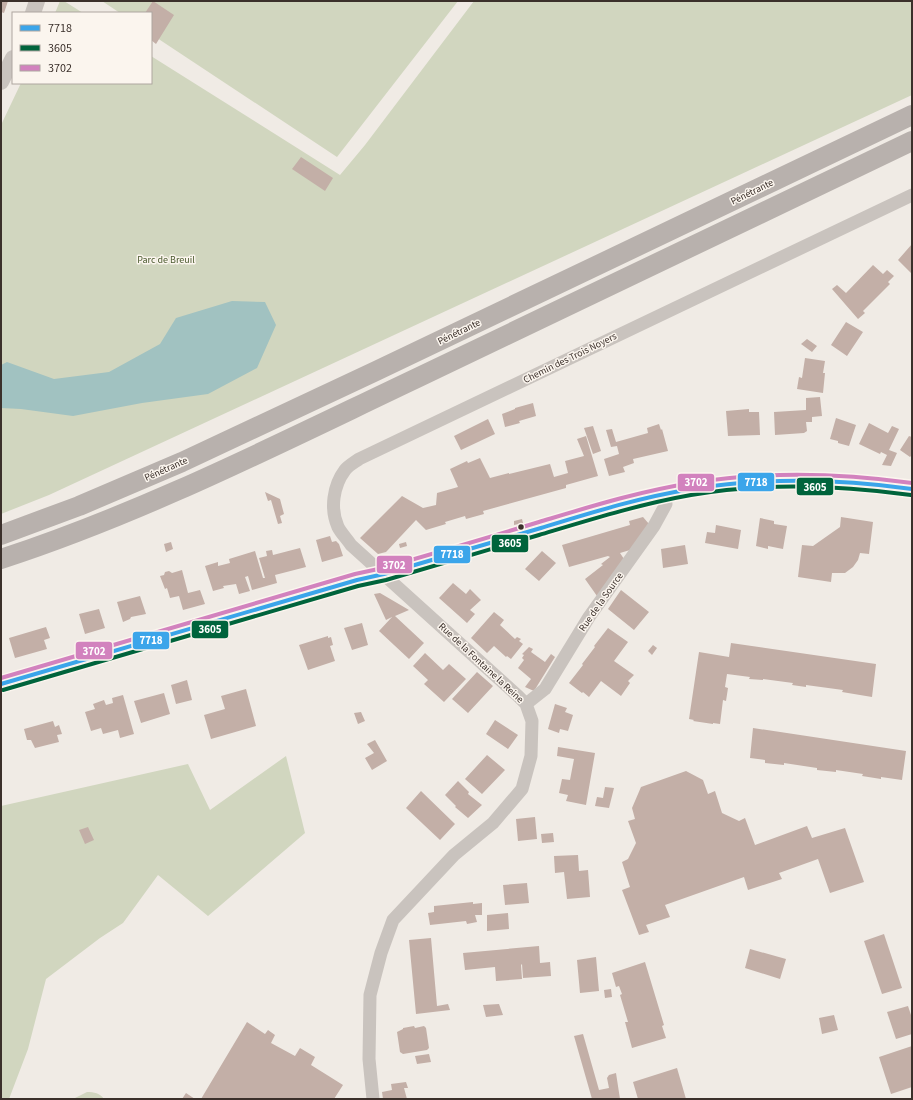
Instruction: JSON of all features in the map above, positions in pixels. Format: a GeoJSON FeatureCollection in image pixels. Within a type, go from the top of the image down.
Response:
{"type":"FeatureCollection","features":[{"type":"Feature","properties":{"kind":"main road","name":"Pénétrante"},"geometry":{"type":"LineString","coordinates":[[1,535],[80,506],[182,462],[384,368],[912,115]]}},
{"type":"Feature","properties":{"kind":"main road"},"geometry":{"type":"LineString","coordinates":[[1,559],[36,548],[106,521],[184,488],[912,141]]}},
{"type":"Feature","properties":{"kind":"street"},"geometry":{"type":"LineString","coordinates":[[1,82],[12,60]]}},
{"type":"Feature","properties":{"kind":"street","name":"Chemin des Trois Noyers"},"geometry":{"type":"LineString","coordinates":[[384,574],[351,545],[339,528],[333,513],[333,501],[338,482],[345,469],[359,459],[912,195]]}},
{"type":"Feature","properties":{"kind":"street"},"geometry":{"type":"LineString","coordinates":[[1,684],[357,580],[384,574],[589,514],[664,494],[709,486],[767,480],[843,481],[912,489]]}},
{"type":"Feature","properties":{"kind":"street","name":"Rue de la Source"},"geometry":{"type":"LineString","coordinates":[[526,704],[545,689],[589,617],[654,526],[666,504],[664,494]]}},
{"type":"Feature","properties":{"kind":"street","name":"Rue de la Fontaine la Reine"},"geometry":{"type":"LineString","coordinates":[[373,1099],[369,1060],[370,995],[381,953],[393,920],[454,855],[493,823],[522,789],[531,756],[532,721],[526,704],[384,574]]}},
{"type":"Feature","properties":{"kind":"green space"},"geometry":{"type":"Polygon","coordinates":[[[60,1],[64,1],[81,12],[55,12],[60,1]]]}},
{"type":"Feature","properties":{"kind":"green space"},"geometry":{"type":"Polygon","coordinates":[[[102,1],[458,1],[337,157],[152,35],[152,12],[118,12],[102,1]]]}},
{"type":"Feature","properties":{"kind":"green space","name":"Parc de Breuil"},"geometry":{"type":"Polygon","coordinates":[[[474,1],[912,1],[912,95],[49,495],[1,514],[1,125],[21,84],[152,84],[152,57],[340,175],[365,145],[474,1]]]}},
{"type":"Feature","properties":{"kind":"green space"},"geometry":{"type":"Polygon","coordinates":[[[286,756],[305,833],[208,916],[158,875],[123,923],[100,938],[46,979],[28,1049],[9,1099],[1,1099],[1,806],[188,764],[210,810],[286,756]]]}},
{"type":"Feature","properties":{"kind":"green space"},"geometry":{"type":"Polygon","coordinates":[[[87,1092],[97,1093],[104,1099],[73,1099],[87,1092]]]}},
{"type":"Feature","properties":{"kind":"water"},"geometry":{"type":"Polygon","coordinates":[[[232,301],[265,302],[276,325],[257,368],[208,394],[142,403],[73,416],[21,409],[1,408],[1,365],[7,362],[54,379],[109,372],[160,344],[176,318],[232,301]]]}},
{"type":"Feature","properties":{"kind":"building"},"geometry":{"type":"Polygon","coordinates":[[[1,1],[8,1],[4,13],[1,12],[1,1]]]}},
{"type":"Feature","properties":{"kind":"building"},"geometry":{"type":"Polygon","coordinates":[[[153,1],[174,15],[156,44],[152,41],[152,12],[146,12],[153,1]]]}},
{"type":"Feature","properties":{"kind":"building"},"geometry":{"type":"Polygon","coordinates":[[[301,157],[333,178],[325,191],[292,169],[301,157]]]}},
{"type":"Feature","properties":{"kind":"building"},"geometry":{"type":"Polygon","coordinates":[[[912,244],[912,274],[898,260],[912,244]]]}},
{"type":"Feature","properties":{"kind":"building"},"geometry":{"type":"Polygon","coordinates":[[[873,265],[883,274],[887,270],[894,276],[888,282],[890,284],[863,311],[865,313],[858,319],[832,289],[837,285],[846,293],[873,265]]]}},
{"type":"Feature","properties":{"kind":"building"},"geometry":{"type":"Polygon","coordinates":[[[846,322],[863,332],[847,356],[831,345],[846,322]]]}},
{"type":"Feature","properties":{"kind":"building"},"geometry":{"type":"Polygon","coordinates":[[[807,339],[817,346],[812,352],[801,344],[807,339]]]}},
{"type":"Feature","properties":{"kind":"building"},"geometry":{"type":"Polygon","coordinates":[[[805,358],[825,361],[823,373],[825,373],[823,393],[797,389],[799,377],[802,378],[805,358]]]}},
{"type":"Feature","properties":{"kind":"building"},"geometry":{"type":"Polygon","coordinates":[[[820,397],[822,416],[812,417],[812,422],[806,422],[807,431],[804,433],[775,435],[774,412],[806,410],[806,398],[820,397]]]}},
{"type":"Feature","properties":{"kind":"building"},"geometry":{"type":"Polygon","coordinates":[[[533,403],[536,416],[519,421],[520,423],[505,427],[502,414],[515,408],[533,403]]]}},
{"type":"Feature","properties":{"kind":"building"},"geometry":{"type":"Polygon","coordinates":[[[749,409],[749,412],[759,412],[760,435],[728,436],[726,411],[749,409]]]}},
{"type":"Feature","properties":{"kind":"building"},"geometry":{"type":"Polygon","coordinates":[[[836,418],[856,425],[849,446],[830,439],[836,418]]]}},
{"type":"Feature","properties":{"kind":"building"},"geometry":{"type":"Polygon","coordinates":[[[488,419],[495,434],[461,450],[454,436],[488,419]]]}},
{"type":"Feature","properties":{"kind":"building"},"geometry":{"type":"Polygon","coordinates":[[[869,423],[888,433],[892,426],[899,429],[889,450],[897,453],[891,466],[882,465],[887,455],[881,452],[880,454],[859,444],[869,423]]]}},
{"type":"Feature","properties":{"kind":"building"},"geometry":{"type":"Polygon","coordinates":[[[659,424],[661,430],[662,429],[668,451],[633,459],[634,463],[623,467],[625,472],[609,476],[604,459],[619,454],[617,446],[611,447],[606,430],[612,429],[616,442],[648,433],[647,428],[659,424]]]}},
{"type":"Feature","properties":{"kind":"building"},"geometry":{"type":"Polygon","coordinates":[[[593,426],[601,451],[593,454],[584,428],[593,426]]]}},
{"type":"Feature","properties":{"kind":"building"},"geometry":{"type":"Polygon","coordinates":[[[586,436],[598,476],[566,485],[566,488],[483,511],[484,514],[466,519],[465,516],[426,530],[416,520],[386,552],[378,554],[360,538],[402,496],[423,508],[436,505],[437,493],[458,487],[450,469],[467,461],[468,463],[480,458],[490,478],[550,464],[554,477],[568,473],[565,461],[584,456],[577,439],[586,436]]]}},
{"type":"Feature","properties":{"kind":"building"},"geometry":{"type":"Polygon","coordinates":[[[909,436],[912,437],[912,455],[910,457],[900,450],[909,436]]]}},
{"type":"Feature","properties":{"kind":"building"},"geometry":{"type":"Polygon","coordinates":[[[265,492],[280,499],[284,514],[280,516],[282,523],[278,524],[271,500],[268,501],[265,492]]]}},
{"type":"Feature","properties":{"kind":"building"},"geometry":{"type":"Polygon","coordinates":[[[643,517],[649,524],[630,550],[620,553],[624,559],[597,596],[585,579],[603,565],[601,564],[610,557],[608,556],[569,567],[562,545],[630,525],[629,521],[643,517]]]}},
{"type":"Feature","properties":{"kind":"building"},"geometry":{"type":"Polygon","coordinates":[[[841,517],[873,522],[869,554],[860,553],[858,560],[853,567],[845,573],[832,573],[831,582],[798,577],[802,545],[813,546],[840,527],[841,517]]]}},
{"type":"Feature","properties":{"kind":"building"},"geometry":{"type":"Polygon","coordinates":[[[760,518],[774,521],[774,524],[787,526],[783,549],[768,546],[768,549],[756,546],[760,518]]]}},
{"type":"Feature","properties":{"kind":"building"},"geometry":{"type":"Polygon","coordinates":[[[522,519],[523,523],[514,525],[514,521],[522,519]]]}},
{"type":"Feature","properties":{"kind":"building"},"geometry":{"type":"Polygon","coordinates":[[[716,525],[741,530],[738,549],[705,543],[707,532],[715,533],[716,525]]]}},
{"type":"Feature","properties":{"kind":"building"},"geometry":{"type":"Polygon","coordinates":[[[330,536],[332,542],[336,541],[339,544],[343,556],[322,562],[316,540],[330,536]]]}},
{"type":"Feature","properties":{"kind":"building"},"geometry":{"type":"Polygon","coordinates":[[[171,542],[173,549],[166,552],[164,544],[171,542]]]}},
{"type":"Feature","properties":{"kind":"building"},"geometry":{"type":"Polygon","coordinates":[[[406,542],[407,546],[400,548],[399,544],[406,542]]]}},
{"type":"Feature","properties":{"kind":"building"},"geometry":{"type":"Polygon","coordinates":[[[685,545],[688,564],[663,568],[661,549],[685,545]]]}},
{"type":"Feature","properties":{"kind":"building"},"geometry":{"type":"Polygon","coordinates":[[[300,548],[306,567],[275,575],[277,583],[252,590],[248,576],[245,577],[250,591],[239,594],[236,584],[223,586],[224,588],[213,591],[205,566],[218,562],[218,566],[230,563],[229,559],[255,551],[263,578],[265,578],[259,558],[267,556],[266,551],[272,550],[273,555],[300,548]]]}},
{"type":"Feature","properties":{"kind":"building"},"geometry":{"type":"Polygon","coordinates":[[[542,551],[556,563],[539,581],[525,569],[542,551]]]}},
{"type":"Feature","properties":{"kind":"building"},"geometry":{"type":"Polygon","coordinates":[[[182,570],[188,593],[200,590],[205,604],[183,610],[179,596],[170,598],[167,588],[165,589],[160,576],[164,575],[165,572],[169,571],[172,573],[182,570]]]}},
{"type":"Feature","properties":{"kind":"building"},"geometry":{"type":"Polygon","coordinates":[[[453,583],[466,594],[470,589],[481,600],[470,610],[475,614],[467,623],[439,598],[453,583]]]}},
{"type":"Feature","properties":{"kind":"building"},"geometry":{"type":"Polygon","coordinates":[[[621,590],[649,612],[634,630],[608,609],[621,590]]]}},
{"type":"Feature","properties":{"kind":"building"},"geometry":{"type":"Polygon","coordinates":[[[380,593],[409,610],[395,616],[424,643],[409,659],[379,631],[392,617],[386,620],[374,594],[380,593]]]}},
{"type":"Feature","properties":{"kind":"building"},"geometry":{"type":"Polygon","coordinates":[[[140,596],[146,614],[131,617],[123,622],[117,602],[140,596]]]}},
{"type":"Feature","properties":{"kind":"building"},"geometry":{"type":"Polygon","coordinates":[[[99,609],[105,628],[85,634],[79,614],[99,609]]]}},
{"type":"Feature","properties":{"kind":"building"},"geometry":{"type":"Polygon","coordinates":[[[494,612],[504,620],[500,625],[515,639],[517,637],[521,639],[519,641],[523,644],[511,659],[507,656],[506,657],[494,646],[487,653],[471,638],[494,612]]]}},
{"type":"Feature","properties":{"kind":"building"},"geometry":{"type":"Polygon","coordinates":[[[362,623],[368,645],[352,650],[344,628],[362,623]]]}},
{"type":"Feature","properties":{"kind":"building"},"geometry":{"type":"Polygon","coordinates":[[[46,627],[50,638],[44,640],[47,649],[15,658],[9,638],[46,627]]]}},
{"type":"Feature","properties":{"kind":"building"},"geometry":{"type":"Polygon","coordinates":[[[608,628],[628,642],[614,661],[634,675],[628,681],[630,683],[621,696],[601,681],[589,697],[569,683],[608,628]]]}},
{"type":"Feature","properties":{"kind":"building"},"geometry":{"type":"Polygon","coordinates":[[[328,636],[328,638],[331,637],[333,645],[330,646],[335,661],[308,670],[299,645],[328,636]]]}},
{"type":"Feature","properties":{"kind":"building"},"geometry":{"type":"Polygon","coordinates":[[[731,643],[876,664],[872,697],[842,692],[843,690],[806,685],[806,687],[792,685],[793,683],[763,679],[749,679],[750,677],[727,674],[725,687],[728,688],[726,701],[723,700],[720,724],[693,721],[694,720],[689,719],[699,652],[729,657],[731,643]]]}},
{"type":"Feature","properties":{"kind":"building"},"geometry":{"type":"Polygon","coordinates":[[[653,645],[657,648],[652,655],[648,651],[653,645]]]}},
{"type":"Feature","properties":{"kind":"building"},"geometry":{"type":"Polygon","coordinates":[[[529,647],[533,649],[531,652],[545,662],[551,654],[555,657],[534,691],[525,687],[531,679],[518,668],[524,660],[522,658],[524,655],[522,654],[529,647]]]}},
{"type":"Feature","properties":{"kind":"building"},"geometry":{"type":"Polygon","coordinates":[[[425,653],[443,670],[449,664],[466,679],[444,702],[424,684],[428,680],[413,666],[425,653]]]}},
{"type":"Feature","properties":{"kind":"building"},"geometry":{"type":"Polygon","coordinates":[[[477,672],[493,686],[468,713],[452,699],[477,672]]]}},
{"type":"Feature","properties":{"kind":"building"},"geometry":{"type":"Polygon","coordinates":[[[187,680],[192,700],[176,704],[171,685],[187,680]]]}},
{"type":"Feature","properties":{"kind":"building"},"geometry":{"type":"Polygon","coordinates":[[[246,689],[256,726],[211,739],[204,715],[225,709],[221,696],[246,689]]]}},
{"type":"Feature","properties":{"kind":"building"},"geometry":{"type":"Polygon","coordinates":[[[164,693],[170,714],[141,723],[134,701],[164,693]]]}},
{"type":"Feature","properties":{"kind":"building"},"geometry":{"type":"Polygon","coordinates":[[[123,695],[134,734],[120,738],[118,730],[103,734],[101,728],[91,731],[85,712],[95,709],[93,704],[104,700],[106,705],[113,703],[112,698],[123,695]]]}},
{"type":"Feature","properties":{"kind":"building"},"geometry":{"type":"Polygon","coordinates":[[[555,704],[567,708],[565,712],[573,715],[568,731],[560,729],[559,733],[548,729],[555,704]]]}},
{"type":"Feature","properties":{"kind":"building"},"geometry":{"type":"Polygon","coordinates":[[[361,712],[365,721],[358,724],[354,713],[361,712]]]}},
{"type":"Feature","properties":{"kind":"building"},"geometry":{"type":"Polygon","coordinates":[[[495,720],[518,735],[508,749],[486,734],[495,720]]]}},
{"type":"Feature","properties":{"kind":"building"},"geometry":{"type":"Polygon","coordinates":[[[53,721],[55,727],[59,725],[62,734],[57,735],[59,742],[35,748],[31,740],[27,740],[24,729],[53,721]]]}},
{"type":"Feature","properties":{"kind":"building"},"geometry":{"type":"Polygon","coordinates":[[[753,728],[906,751],[902,780],[881,777],[881,779],[862,776],[863,774],[836,770],[836,772],[817,770],[817,768],[784,763],[784,765],[765,763],[765,760],[750,758],[753,728]]]}},
{"type":"Feature","properties":{"kind":"building"},"geometry":{"type":"Polygon","coordinates":[[[375,740],[387,761],[372,770],[365,758],[374,753],[367,744],[375,740]]]}},
{"type":"Feature","properties":{"kind":"building"},"geometry":{"type":"Polygon","coordinates":[[[558,747],[595,753],[586,805],[566,801],[568,795],[559,793],[562,779],[570,780],[574,759],[557,756],[558,747]]]}},
{"type":"Feature","properties":{"kind":"building"},"geometry":{"type":"Polygon","coordinates":[[[487,755],[505,770],[482,794],[465,779],[487,755]]]}},
{"type":"Feature","properties":{"kind":"building"},"geometry":{"type":"Polygon","coordinates":[[[686,771],[703,780],[708,794],[715,791],[722,813],[739,821],[745,818],[755,845],[807,826],[812,838],[845,828],[864,882],[830,893],[818,859],[779,873],[782,879],[748,890],[744,877],[665,905],[670,917],[646,925],[649,932],[639,935],[622,890],[630,887],[622,862],[628,859],[636,843],[628,821],[635,819],[632,808],[641,787],[686,771]]]}},
{"type":"Feature","properties":{"kind":"building"},"geometry":{"type":"Polygon","coordinates":[[[458,781],[469,792],[468,794],[482,805],[468,818],[455,807],[456,806],[445,795],[458,781]]]}},
{"type":"Feature","properties":{"kind":"building"},"geometry":{"type":"Polygon","coordinates":[[[605,787],[614,788],[609,808],[595,806],[597,797],[603,798],[605,787]]]}},
{"type":"Feature","properties":{"kind":"building"},"geometry":{"type":"Polygon","coordinates":[[[421,791],[455,824],[440,840],[406,808],[421,791]]]}},
{"type":"Feature","properties":{"kind":"building"},"geometry":{"type":"Polygon","coordinates":[[[535,817],[537,839],[518,841],[516,819],[535,817]]]}},
{"type":"Feature","properties":{"kind":"building"},"geometry":{"type":"Polygon","coordinates":[[[88,827],[94,840],[85,844],[79,830],[88,827]]]}},
{"type":"Feature","properties":{"kind":"building"},"geometry":{"type":"Polygon","coordinates":[[[553,833],[554,842],[542,843],[541,834],[553,833]]]}},
{"type":"Feature","properties":{"kind":"building"},"geometry":{"type":"Polygon","coordinates":[[[578,855],[579,871],[588,870],[590,897],[567,899],[564,872],[555,873],[554,856],[578,855]]]}},
{"type":"Feature","properties":{"kind":"building"},"geometry":{"type":"Polygon","coordinates":[[[527,883],[529,903],[505,905],[503,885],[527,883]]]}},
{"type":"Feature","properties":{"kind":"building"},"geometry":{"type":"Polygon","coordinates":[[[473,902],[473,904],[482,903],[482,915],[475,915],[477,922],[467,924],[466,921],[430,925],[428,913],[434,912],[434,906],[473,902]]]}},
{"type":"Feature","properties":{"kind":"building"},"geometry":{"type":"Polygon","coordinates":[[[508,913],[509,929],[487,931],[487,915],[508,913]]]}},
{"type":"Feature","properties":{"kind":"building"},"geometry":{"type":"Polygon","coordinates":[[[884,934],[902,988],[882,994],[864,941],[884,934]]]}},
{"type":"Feature","properties":{"kind":"building"},"geometry":{"type":"Polygon","coordinates":[[[431,938],[437,1006],[448,1004],[450,1010],[416,1014],[409,940],[431,938]]]}},
{"type":"Feature","properties":{"kind":"building"},"geometry":{"type":"Polygon","coordinates":[[[539,946],[540,963],[550,962],[551,976],[523,978],[522,964],[522,979],[496,981],[495,967],[465,970],[463,953],[539,946]]]}},
{"type":"Feature","properties":{"kind":"building"},"geometry":{"type":"Polygon","coordinates":[[[750,949],[786,959],[780,979],[745,968],[750,949]]]}},
{"type":"Feature","properties":{"kind":"building"},"geometry":{"type":"Polygon","coordinates":[[[596,957],[599,991],[580,993],[577,960],[596,957]]]}},
{"type":"Feature","properties":{"kind":"building"},"geometry":{"type":"Polygon","coordinates":[[[645,962],[664,1025],[662,1026],[666,1038],[632,1048],[625,1022],[628,1022],[620,995],[622,994],[619,986],[616,987],[612,973],[645,962]]]}},
{"type":"Feature","properties":{"kind":"building"},"geometry":{"type":"Polygon","coordinates":[[[611,989],[612,997],[605,998],[604,990],[611,989]]]}},
{"type":"Feature","properties":{"kind":"building"},"geometry":{"type":"Polygon","coordinates":[[[499,1004],[503,1015],[486,1017],[483,1005],[499,1004]]]}},
{"type":"Feature","properties":{"kind":"building"},"geometry":{"type":"Polygon","coordinates":[[[908,1006],[912,1018],[912,1034],[896,1039],[887,1012],[908,1006]]]}},
{"type":"Feature","properties":{"kind":"building"},"geometry":{"type":"Polygon","coordinates":[[[834,1015],[838,1030],[822,1034],[819,1018],[834,1015]]]}},
{"type":"Feature","properties":{"kind":"building"},"geometry":{"type":"Polygon","coordinates":[[[247,1022],[265,1034],[268,1030],[275,1035],[271,1043],[295,1056],[300,1048],[315,1057],[311,1065],[343,1085],[334,1099],[201,1099],[247,1022]]]}},
{"type":"Feature","properties":{"kind":"building"},"geometry":{"type":"Polygon","coordinates":[[[414,1026],[415,1028],[424,1026],[426,1028],[429,1048],[427,1050],[403,1054],[400,1052],[397,1032],[403,1028],[414,1026]]]}},
{"type":"Feature","properties":{"kind":"building"},"geometry":{"type":"Polygon","coordinates":[[[583,1034],[599,1090],[609,1088],[607,1078],[609,1075],[616,1073],[620,1099],[592,1099],[574,1036],[583,1034]]]}},
{"type":"Feature","properties":{"kind":"building"},"geometry":{"type":"Polygon","coordinates":[[[912,1046],[912,1087],[891,1094],[879,1057],[912,1046]]]}},
{"type":"Feature","properties":{"kind":"building"},"geometry":{"type":"Polygon","coordinates":[[[429,1054],[431,1062],[417,1064],[415,1056],[429,1054]]]}},
{"type":"Feature","properties":{"kind":"building"},"geometry":{"type":"Polygon","coordinates":[[[677,1068],[686,1099],[638,1099],[633,1082],[677,1068]]]}},
{"type":"Feature","properties":{"kind":"building"},"geometry":{"type":"Polygon","coordinates":[[[406,1082],[408,1088],[404,1088],[407,1099],[383,1099],[382,1092],[392,1090],[391,1084],[406,1082]]]}},
{"type":"Feature","properties":{"kind":"building"},"geometry":{"type":"Polygon","coordinates":[[[186,1093],[195,1099],[182,1099],[186,1093]]]}},
{"type":"Feature","properties":{"kind":"transit line","name":"3702"},"geometry":{"type":"LineString","coordinates":[[1,678],[355,574],[383,568],[596,505],[653,490],[719,479],[774,475],[830,475],[912,483]]}},
{"type":"Feature","properties":{"kind":"transit line","name":"7718"},"geometry":{"type":"LineString","coordinates":[[1,684],[357,580],[384,574],[597,511],[654,496],[720,485],[775,481],[830,481],[912,489]]}},
{"type":"Feature","properties":{"kind":"transit line","name":"3605"},"geometry":{"type":"LineString","coordinates":[[3,690],[358,586],[386,580],[653,503],[718,491],[746,488],[801,486],[856,489],[911,495]]}}]}
